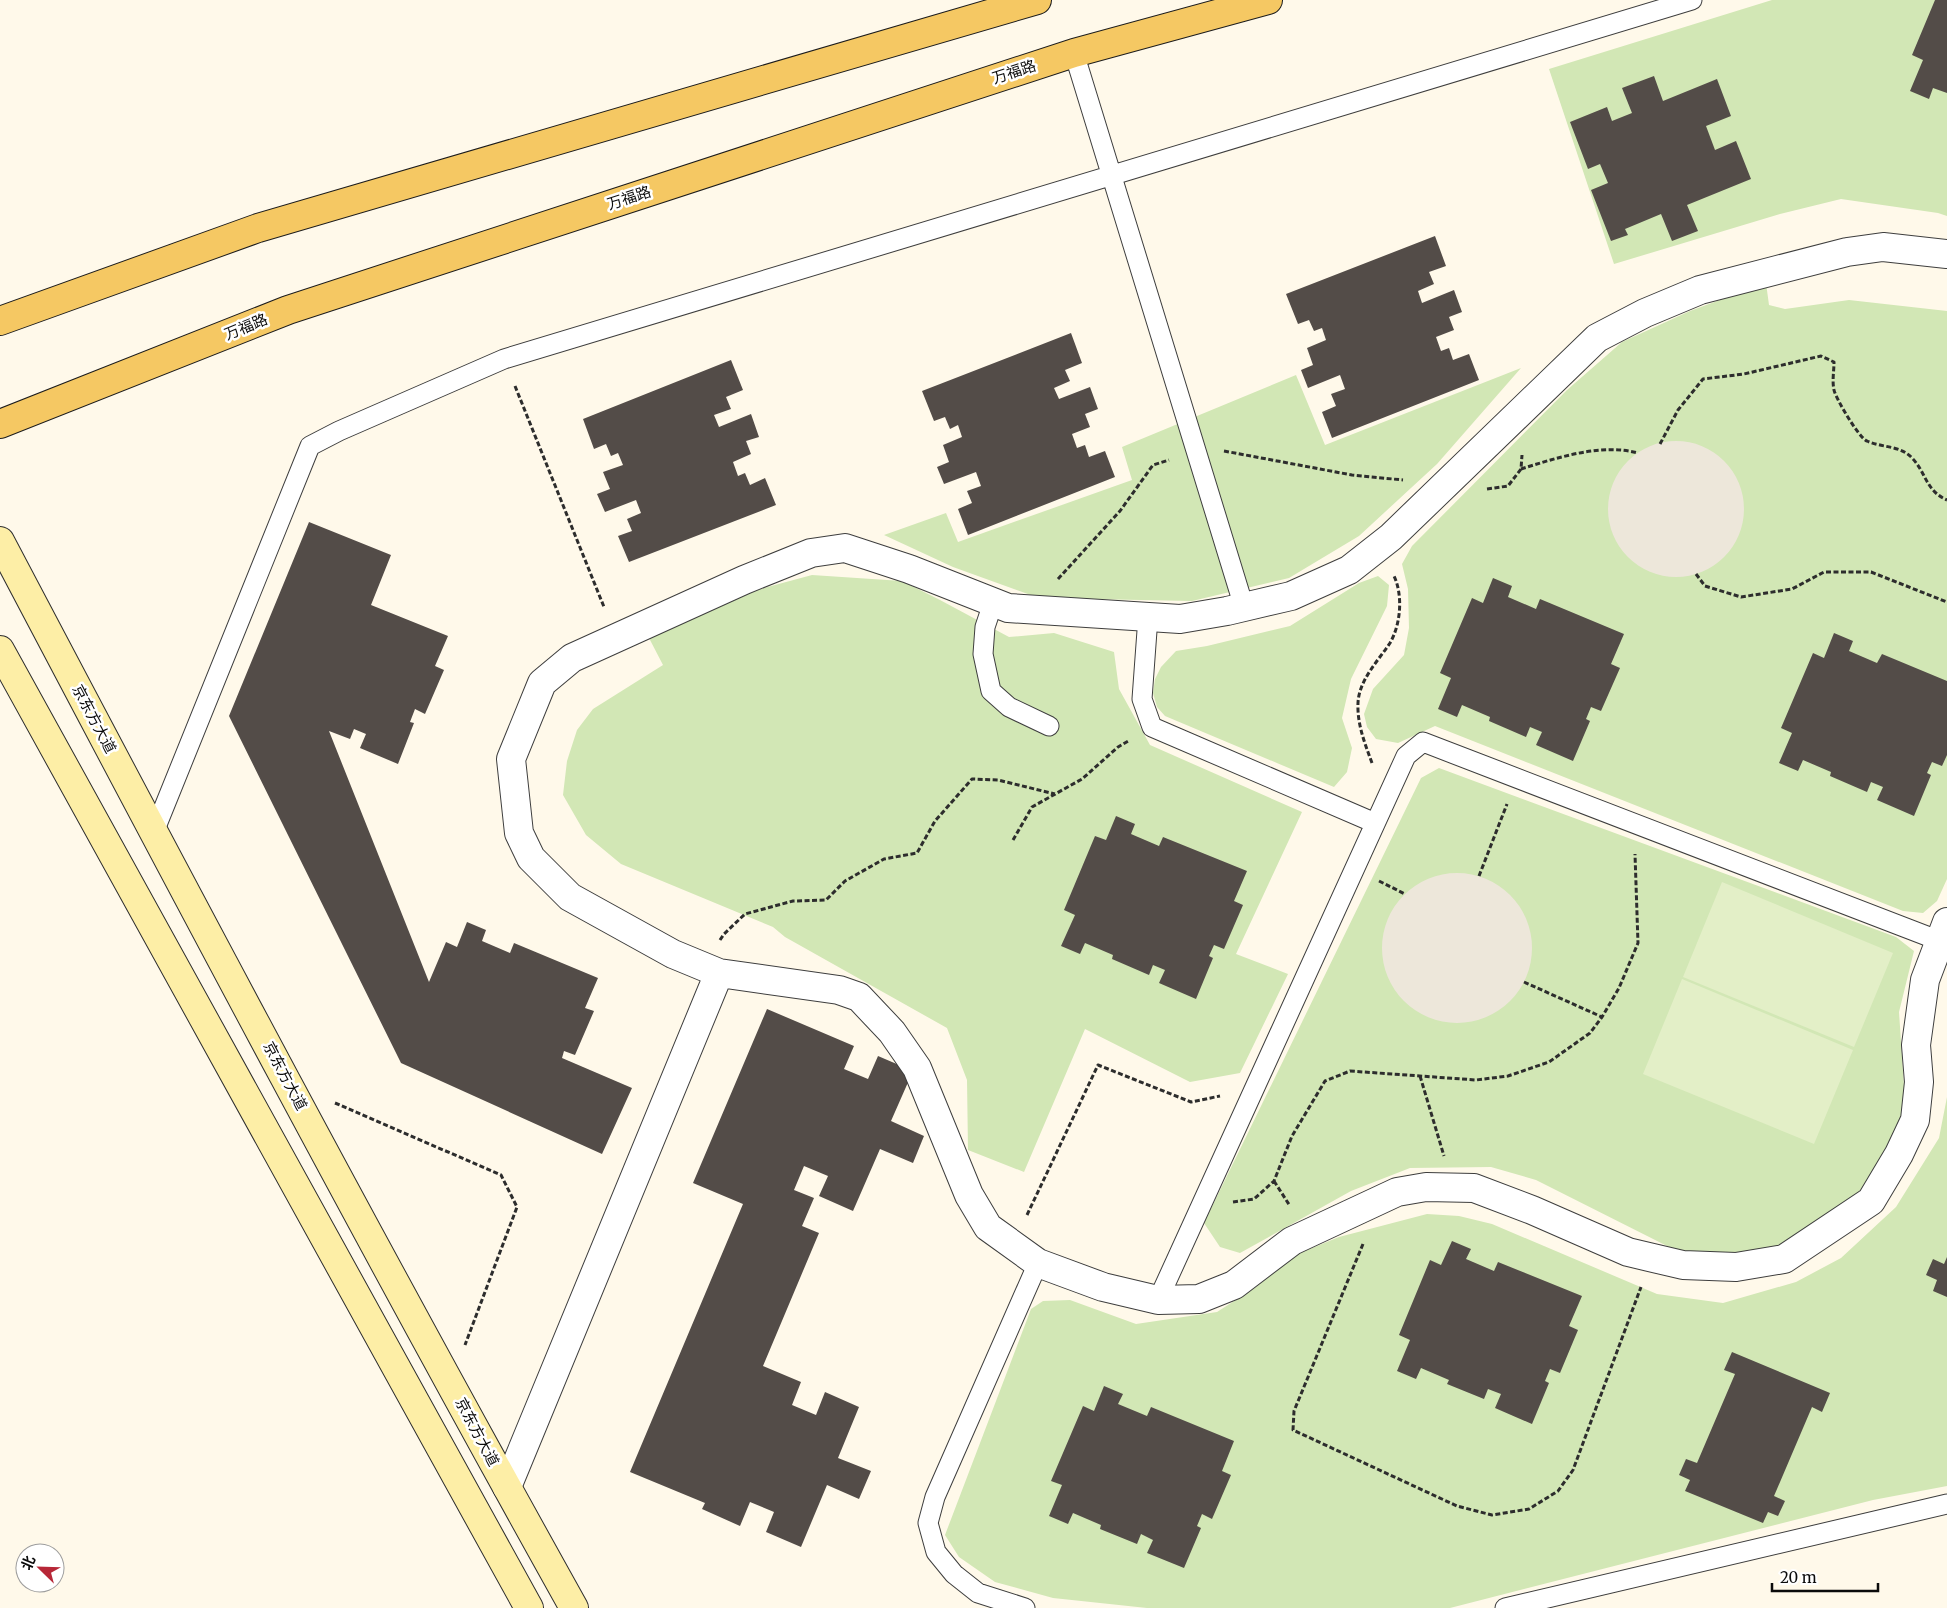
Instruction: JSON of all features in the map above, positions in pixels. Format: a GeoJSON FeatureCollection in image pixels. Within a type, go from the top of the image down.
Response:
{"type":"FeatureCollection","features":[{"type":"Feature","properties":{"kind":"main road"},"geometry":{"type":"LineString","coordinates":[[0,321],[258,228],[1037,0]]}},
{"type":"Feature","properties":{"kind":"main road","name":"万福路"},"geometry":{"type":"LineString","coordinates":[[0,424],[288,310],[1074,53],[1268,0]]}},
{"type":"Feature","properties":{"kind":"main road","name":"京东方大道"},"geometry":{"type":"LineString","coordinates":[[0,541],[506,1487],[574,1608]]}},
{"type":"Feature","properties":{"kind":"main road"},"geometry":{"type":"LineString","coordinates":[[0,650],[529,1608]]}},
{"type":"Feature","properties":{"kind":"street"},"geometry":{"type":"LineString","coordinates":[[1943,931],[1926,980],[1916,1046],[1919,1082],[1915,1120],[1899,1154],[1870,1202],[1784,1259],[1736,1267],[1683,1265],[1628,1252],[1532,1210],[1474,1188],[1426,1187],[1397,1192],[1292,1241],[1234,1285],[1199,1298],[1158,1300],[1103,1288],[1038,1263],[988,1227],[969,1195],[917,1068],[892,1032],[859,997],[839,990],[712,970],[672,954],[570,896],[531,858],[519,833],[511,759],[542,684],[572,658],[744,580],[811,553],[845,548],[1008,608],[1180,619],[1291,596],[1349,570],[1381,545],[1597,338],[1644,313],[1700,290],[1847,252],[1883,247],[1947,254]]}},
{"type":"Feature","properties":{"kind":"street"},"geometry":{"type":"LineString","coordinates":[[506,1487],[712,970]]}},
{"type":"Feature","properties":{"kind":"lane"},"geometry":{"type":"LineString","coordinates":[[154,832],[310,446],[347,427],[504,359],[1692,0]]}},
{"type":"Feature","properties":{"kind":"lane"},"geometry":{"type":"LineString","coordinates":[[1074,53],[1244,607]]}},
{"type":"Feature","properties":{"kind":"lane"},"geometry":{"type":"LineString","coordinates":[[994,603],[985,627],[983,654],[991,691],[1009,706],[1049,726]]}},
{"type":"Feature","properties":{"kind":"lane"},"geometry":{"type":"LineString","coordinates":[[1148,617],[1142,699],[1152,727],[1375,823]]}},
{"type":"Feature","properties":{"kind":"lane"},"geometry":{"type":"LineString","coordinates":[[1158,1300],[1386,798],[1406,756],[1423,742],[1634,824],[1943,931]]}},
{"type":"Feature","properties":{"kind":"lane"},"geometry":{"type":"LineString","coordinates":[[1025,1608],[978,1593],[954,1574],[936,1552],[928,1523],[934,1497],[1038,1263]]}},
{"type":"Feature","properties":{"kind":"lane"},"geometry":{"type":"LineString","coordinates":[[1505,1608],[1947,1504]]}},
{"type":"Feature","properties":{"kind":"path"},"geometry":{"type":"LineString","coordinates":[[1660,444],[1678,410],[1703,379],[1744,374],[1821,356],[1834,362],[1833,388],[1839,403],[1864,440],[1882,446],[1898,448],[1913,459],[1925,480],[1939,497],[1947,500]]}},
{"type":"Feature","properties":{"kind":"path"},"geometry":{"type":"LineString","coordinates":[[504,359],[616,638]]}},
{"type":"Feature","properties":{"kind":"path"},"geometry":{"type":"LineString","coordinates":[[1521,469],[1573,453],[1627,450],[1638,453]]}},
{"type":"Feature","properties":{"kind":"path"},"geometry":{"type":"LineString","coordinates":[[1381,545],[1400,588],[1398,619],[1391,642],[1377,660],[1364,683],[1358,702],[1359,721],[1366,747],[1386,798]]}},
{"type":"Feature","properties":{"kind":"path"},"geometry":{"type":"LineString","coordinates":[[1696,574],[1705,586],[1741,597],[1792,588],[1824,572],[1871,572],[1947,602]]}},
{"type":"Feature","properties":{"kind":"path"},"geometry":{"type":"LineString","coordinates":[[1013,840],[1032,807],[1082,780],[1118,747],[1152,727]]}},
{"type":"Feature","properties":{"kind":"path"},"geometry":{"type":"LineString","coordinates":[[1479,876],[1517,778]]}},
{"type":"Feature","properties":{"kind":"path"},"geometry":{"type":"LineString","coordinates":[[712,970],[724,934],[745,914],[793,901],[826,900],[845,881],[884,859],[917,853],[935,821],[972,779],[998,780],[1055,794]]}},
{"type":"Feature","properties":{"kind":"path"},"geometry":{"type":"LineString","coordinates":[[1206,1196],[1234,1202],[1254,1199],[1274,1180],[1292,1136],[1325,1081],[1350,1071],[1476,1080],[1508,1076],[1549,1062],[1590,1033],[1619,988],[1638,943],[1634,824]]}},
{"type":"Feature","properties":{"kind":"path"},"geometry":{"type":"LineString","coordinates":[[1524,982],[1602,1017]]}},
{"type":"Feature","properties":{"kind":"path"},"geometry":{"type":"LineString","coordinates":[[1013,1245],[1098,1065],[1191,1102],[1254,1089]]}},
{"type":"Feature","properties":{"kind":"path"},"geometry":{"type":"LineString","coordinates":[[1420,1076],[1453,1188]]}},
{"type":"Feature","properties":{"kind":"path"},"geometry":{"type":"LineString","coordinates":[[289,1083],[501,1175],[517,1207],[451,1383]]}},
{"type":"Feature","properties":{"kind":"path"},"geometry":{"type":"LineString","coordinates":[[1382,1199],[1294,1411],[1293,1430],[1457,1506],[1492,1515],[1529,1508],[1558,1491],[1573,1470],[1652,1258]]}},
{"type":"Feature","properties":{"kind":"green space"},"geometry":{"type":"Polygon","coordinates":[[[1772,0],[1947,0],[1947,216],[1938,213],[1841,199],[1780,214],[1614,264],[1549,69],[1772,0]]]}},
{"type":"Feature","properties":{"kind":"green space"},"geometry":{"type":"Polygon","coordinates":[[[1766,283],[1769,305],[1785,309],[1849,300],[1947,311],[1947,879],[1937,901],[1923,913],[1903,911],[1435,726],[1398,743],[1376,739],[1367,727],[1364,714],[1373,689],[1404,655],[1409,628],[1408,589],[1402,564],[1412,546],[1567,390],[1622,342],[1690,311],[1766,283]]]}},
{"type":"Feature","properties":{"kind":"green space"},"geometry":{"type":"Polygon","coordinates":[[[1521,368],[1437,464],[1359,536],[1289,578],[1192,601],[1039,598],[953,567],[884,535],[946,513],[958,542],[1132,480],[1122,447],[1296,375],[1325,445],[1521,368]]]}},
{"type":"Feature","properties":{"kind":"green space"},"geometry":{"type":"Polygon","coordinates":[[[812,575],[902,581],[1009,637],[1054,633],[1114,652],[1119,689],[1150,745],[1302,812],[1236,954],[1288,974],[1240,1073],[1190,1082],[1085,1029],[1024,1172],[968,1150],[967,1080],[947,1028],[785,937],[773,927],[621,864],[586,835],[563,795],[567,761],[577,730],[593,709],[663,665],[649,638],[760,589],[812,575]]]}},
{"type":"Feature","properties":{"kind":"green space"},"geometry":{"type":"Polygon","coordinates":[[[1378,576],[1389,585],[1387,606],[1351,679],[1342,718],[1352,748],[1347,772],[1334,787],[1165,716],[1157,707],[1153,693],[1155,679],[1161,667],[1176,651],[1207,646],[1290,626],[1359,583],[1378,576]]]}},
{"type":"Feature","properties":{"kind":"green space"},"geometry":{"type":"Polygon","coordinates":[[[1439,768],[1896,937],[1914,951],[1899,1012],[1905,1101],[1895,1136],[1865,1186],[1835,1213],[1776,1249],[1714,1259],[1673,1249],[1536,1180],[1491,1167],[1410,1168],[1351,1191],[1240,1253],[1220,1247],[1204,1223],[1421,778],[1439,768]]]}},
{"type":"Feature","properties":{"kind":"green space"},"geometry":{"type":"Polygon","coordinates":[[[1722,882],[1893,953],[1854,1047],[1683,977],[1722,882]]]}},
{"type":"Feature","properties":{"kind":"green space"},"geometry":{"type":"Polygon","coordinates":[[[1682,979],[1853,1050],[1814,1144],[1643,1074],[1682,979]]]}},
{"type":"Feature","properties":{"kind":"green space"},"geometry":{"type":"Polygon","coordinates":[[[1947,1097],[1947,1486],[1873,1500],[1450,1608],[1147,1608],[1053,1598],[995,1582],[959,1557],[945,1535],[1031,1309],[1043,1301],[1070,1300],[1136,1324],[1217,1312],[1256,1287],[1295,1255],[1339,1237],[1427,1214],[1459,1216],[1492,1224],[1657,1294],[1723,1303],[1796,1282],[1841,1258],[1896,1207],[1939,1138],[1947,1097]]]}},
{"type":"Feature","properties":{"kind":"shaded area"},"geometry":{"type":"Polygon","coordinates":[[[1676,441],[1702,447],[1724,461],[1738,483],[1744,509],[1738,535],[1724,557],[1702,571],[1676,577],[1650,571],[1628,557],[1614,535],[1608,509],[1614,483],[1628,461],[1650,447],[1676,441]]]}},
{"type":"Feature","properties":{"kind":"shaded area"},"geometry":{"type":"Polygon","coordinates":[[[1457,873],[1486,879],[1510,895],[1526,919],[1532,948],[1526,977],[1510,1001],[1486,1017],[1457,1023],[1428,1017],[1404,1001],[1388,977],[1382,948],[1388,919],[1404,895],[1428,879],[1457,873]]]}},
{"type":"Feature","properties":{"kind":"building"},"geometry":{"type":"Polygon","coordinates":[[[1935,0],[1947,0],[1947,93],[1933,88],[1929,99],[1910,91],[1923,60],[1912,55],[1935,0]]]}},
{"type":"Feature","properties":{"kind":"building"},"geometry":{"type":"Polygon","coordinates":[[[1654,76],[1663,101],[1717,79],[1731,116],[1706,126],[1715,150],[1736,141],[1751,179],[1687,205],[1698,231],[1672,241],[1661,214],[1625,229],[1628,235],[1611,241],[1591,190],[1608,183],[1600,164],[1588,169],[1570,122],[1607,107],[1612,121],[1632,113],[1622,88],[1654,76]]]}},
{"type":"Feature","properties":{"kind":"building"},"geometry":{"type":"Polygon","coordinates":[[[1435,236],[1446,266],[1429,272],[1434,284],[1418,291],[1422,303],[1454,290],[1462,312],[1449,317],[1454,330],[1436,337],[1441,351],[1449,348],[1453,360],[1469,354],[1479,380],[1332,438],[1322,412],[1336,406],[1331,394],[1345,389],[1340,375],[1308,388],[1301,370],[1313,365],[1307,348],[1326,340],[1322,328],[1314,331],[1309,320],[1298,324],[1286,294],[1435,236]]]}},
{"type":"Feature","properties":{"kind":"building"},"geometry":{"type":"Polygon","coordinates":[[[1071,333],[1082,363],[1065,370],[1070,381],[1054,388],[1059,399],[1090,387],[1098,409],[1085,414],[1090,427],[1072,434],[1077,448],[1085,445],[1089,457],[1105,451],[1115,477],[968,535],[958,509],[972,503],[967,491],[981,486],[976,472],[944,484],[937,467],[949,462],[943,445],[962,437],[958,425],[950,429],[945,417],[934,421],[922,391],[1071,333]]]}},
{"type":"Feature","properties":{"kind":"building"},"geometry":{"type":"Polygon","coordinates":[[[731,360],[743,390],[726,397],[731,409],[714,415],[719,427],[751,414],[759,437],[746,441],[751,454],[733,462],[738,476],[745,473],[750,485],[765,478],[776,505],[629,562],[618,536],[632,531],[627,519],[641,513],[636,500],[605,512],[597,494],[610,489],[603,472],[623,465],[618,453],[611,456],[606,444],[594,449],[583,419],[731,360]]]}},
{"type":"Feature","properties":{"kind":"building"},"geometry":{"type":"Polygon","coordinates":[[[309,522],[391,555],[371,605],[448,636],[435,666],[444,670],[425,714],[415,709],[410,722],[414,723],[398,764],[360,748],[366,734],[354,729],[350,739],[329,731],[429,982],[446,942],[457,947],[467,922],[486,930],[482,941],[510,953],[514,943],[598,978],[585,1008],[594,1011],[575,1055],[564,1051],[562,1058],[632,1088],[602,1154],[401,1063],[229,716],[309,522]]]}},
{"type":"Feature","properties":{"kind":"building"},"geometry":{"type":"Polygon","coordinates":[[[1493,578],[1512,586],[1508,597],[1536,609],[1540,599],[1624,634],[1611,664],[1620,668],[1601,711],[1591,707],[1586,719],[1590,721],[1573,761],[1536,745],[1542,732],[1530,727],[1526,737],[1489,721],[1490,717],[1462,705],[1457,717],[1438,709],[1451,678],[1440,673],[1472,598],[1483,603],[1493,578]]]}},
{"type":"Feature","properties":{"kind":"building"},"geometry":{"type":"Polygon","coordinates":[[[1834,633],[1853,641],[1849,651],[1877,663],[1882,654],[1947,681],[1947,755],[1942,766],[1932,762],[1927,773],[1931,775],[1914,816],[1877,800],[1883,787],[1871,782],[1867,792],[1830,776],[1831,772],[1803,760],[1798,771],[1779,763],[1792,733],[1781,728],[1813,653],[1824,658],[1834,633]]]}},
{"type":"Feature","properties":{"kind":"building"},"geometry":{"type":"Polygon","coordinates":[[[1116,816],[1135,824],[1131,834],[1159,846],[1163,837],[1247,871],[1234,901],[1243,905],[1224,949],[1214,945],[1209,956],[1213,958],[1196,999],[1159,983],[1165,970],[1153,965],[1149,975],[1112,959],[1113,955],[1085,943],[1080,954],[1061,946],[1075,915],[1064,910],[1095,836],[1106,840],[1116,816]]]}},
{"type":"Feature","properties":{"kind":"building"},"geometry":{"type":"Polygon","coordinates":[[[767,1009],[854,1046],[844,1069],[868,1079],[878,1056],[913,1071],[891,1121],[924,1136],[913,1163],[880,1149],[853,1211],[819,1196],[828,1176],[804,1166],[794,1190],[814,1198],[802,1226],[819,1233],[763,1366],[801,1382],[792,1405],[816,1415],[825,1392],[859,1407],[838,1458],[871,1471],[859,1499],[827,1485],[801,1547],[766,1532],[774,1512],[750,1502],[740,1526],[702,1509],[705,1503],[630,1472],[743,1204],[693,1183],[767,1009]]]}},
{"type":"Feature","properties":{"kind":"building"},"geometry":{"type":"Polygon","coordinates":[[[1452,1241],[1471,1249],[1466,1259],[1494,1271],[1498,1262],[1582,1296],[1569,1326],[1578,1330],[1560,1373],[1550,1369],[1545,1381],[1549,1383],[1532,1424],[1495,1408],[1501,1394],[1488,1389],[1484,1399],[1447,1384],[1449,1380],[1421,1368],[1416,1379],[1397,1371],[1410,1340],[1399,1335],[1430,1260],[1441,1265],[1452,1241]]]}},
{"type":"Feature","properties":{"kind":"building"},"geometry":{"type":"Polygon","coordinates":[[[1947,1257],[1947,1297],[1933,1291],[1937,1280],[1926,1275],[1933,1259],[1944,1264],[1947,1257]]]}},
{"type":"Feature","properties":{"kind":"building"},"geometry":{"type":"Polygon","coordinates":[[[1732,1352],[1830,1393],[1822,1412],[1812,1407],[1774,1496],[1785,1501],[1778,1516],[1768,1512],[1763,1523],[1685,1491],[1690,1480],[1679,1475],[1686,1459],[1697,1463],[1735,1374],[1724,1370],[1732,1352]]]}},
{"type":"Feature","properties":{"kind":"building"},"geometry":{"type":"Polygon","coordinates":[[[1104,1386],[1123,1394],[1118,1404],[1147,1416],[1151,1407],[1234,1441],[1222,1471],[1231,1475],[1212,1519],[1202,1514],[1197,1526],[1201,1528],[1184,1568],[1147,1553],[1153,1540],[1141,1534],[1137,1544],[1100,1529],[1101,1525],[1073,1513],[1068,1524],[1049,1516],[1062,1485],[1051,1481],[1083,1406],[1094,1411],[1104,1386]]]}}]}
